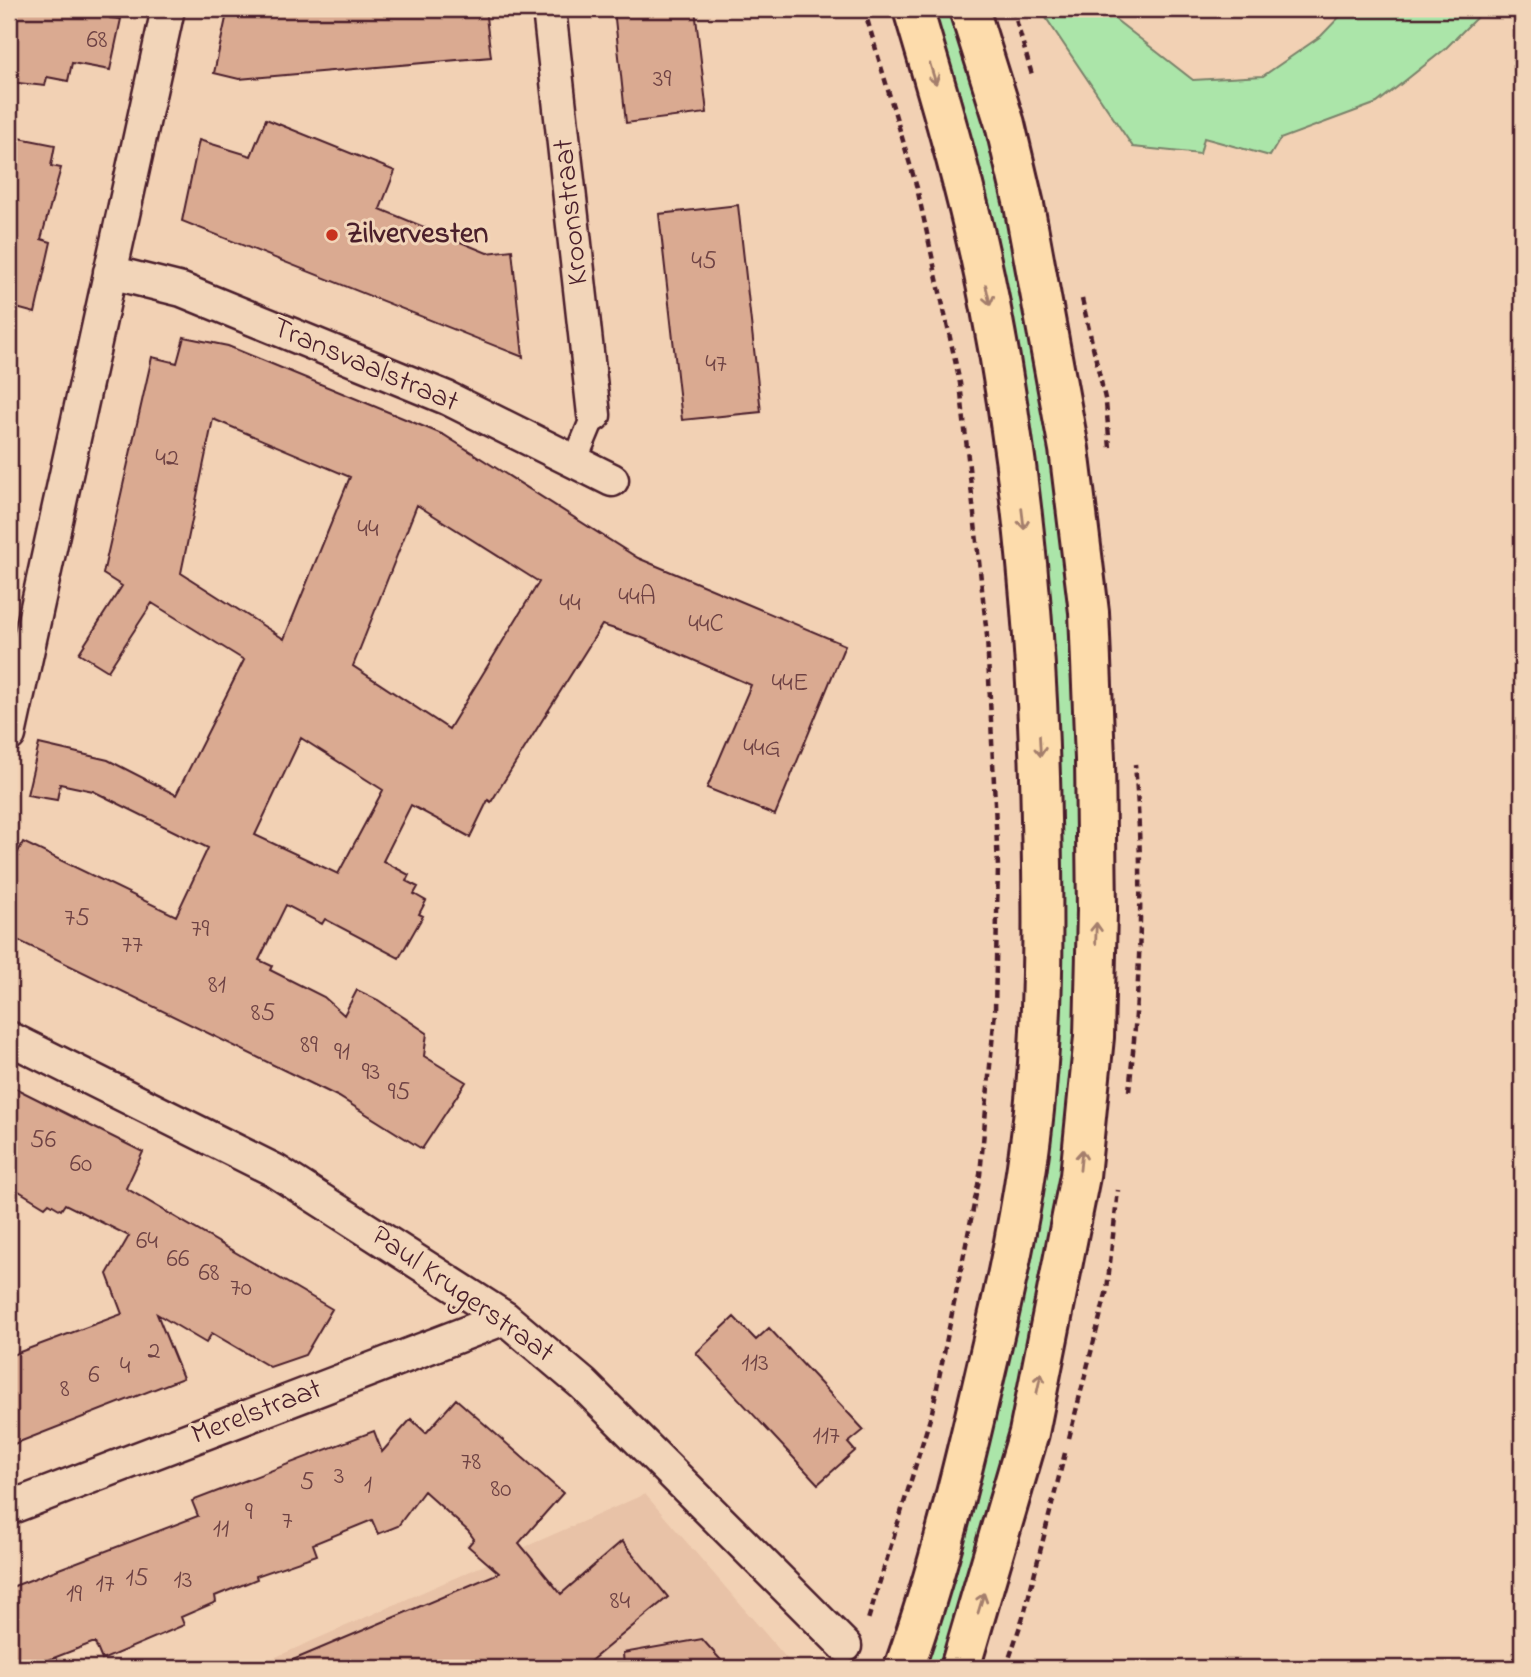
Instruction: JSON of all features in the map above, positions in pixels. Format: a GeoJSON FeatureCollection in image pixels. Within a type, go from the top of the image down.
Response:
{"type":"FeatureCollection","features":[{"type":"Feature","properties":{"kind":"main road"},"geometry":{"type":"LineString","coordinates":[[904,1668],[962,1472],[996,1325],[1027,1166],[1039,1035],[1043,905],[1032,601],[1016,460],[990,304],[964,190],[913,9]]}},
{"type":"Feature","properties":{"kind":"main road"},"geometry":{"type":"LineString","coordinates":[[960,1668],[1029,1433],[1080,1176],[1094,1037],[1097,911],[1096,759],[1089,612],[1069,449],[1024,205],[1005,124],[969,9]]}},
{"type":"Feature","properties":{"kind":"street"},"geometry":{"type":"LineString","coordinates":[[9,735],[168,9]]}},
{"type":"Feature","properties":{"kind":"street","name":"Kroonstraat"},"geometry":{"type":"LineString","coordinates":[[549,9],[594,415]]}},
{"type":"Feature","properties":{"kind":"street","name":"Transvaalstraat"},"geometry":{"type":"LineString","coordinates":[[110,272],[182,290],[447,398],[612,480]]}},
{"type":"Feature","properties":{"kind":"street"},"geometry":{"type":"LineString","coordinates":[[574,463],[594,415]]}},
{"type":"Feature","properties":{"kind":"street","name":"Paul Krugerstraat"},"geometry":{"type":"LineString","coordinates":[[9,1038],[274,1170],[505,1318],[583,1384],[855,1638]]}},
{"type":"Feature","properties":{"kind":"street","name":"Merelstraat"},"geometry":{"type":"LineString","coordinates":[[9,1508],[505,1318]]}},
{"type":"Feature","properties":{"kind":"path"},"geometry":{"type":"LineString","coordinates":[[855,1638],[932,1412],[980,1175],[995,1011],[998,867],[987,636],[960,383],[917,188],[864,9]]}},
{"type":"Feature","properties":{"kind":"shaded area"},"geometry":{"type":"Polygon","coordinates":[[[645,1494],[795,1668],[251,1668],[645,1494]]]}},
{"type":"Feature","properties":{"kind":"green space"},"geometry":{"type":"Polygon","coordinates":[[[920,9],[960,9],[979,68],[1078,595],[1093,907],[1073,1171],[1017,1430],[949,1668],[918,1668],[1036,1167],[1043,605],[920,9]]]}},
{"type":"Feature","properties":{"kind":"green space"},"geometry":{"type":"Polygon","coordinates":[[[1040,9],[1102,9],[1193,80],[1263,76],[1321,36],[1347,9],[1485,9],[1445,49],[1377,103],[1280,139],[1270,156],[1204,138],[1200,154],[1133,147],[1040,9]]]}},
{"type":"Feature","properties":{"kind":"building"},"geometry":{"type":"Polygon","coordinates":[[[9,9],[111,9],[110,18],[121,19],[110,70],[72,63],[68,81],[47,77],[45,86],[9,82],[9,9]]]}},
{"type":"Feature","properties":{"kind":"building"},"geometry":{"type":"Polygon","coordinates":[[[228,9],[485,9],[491,57],[239,79],[214,73],[228,9]]]}},
{"type":"Feature","properties":{"kind":"building"},"geometry":{"type":"Polygon","coordinates":[[[614,9],[695,9],[707,113],[626,123],[614,9]]]}},
{"type":"Feature","properties":{"kind":"building","name":"Zilvervesten"},"geometry":{"type":"Polygon","coordinates":[[[266,119],[395,171],[380,209],[487,253],[512,250],[523,357],[182,221],[199,140],[251,156],[266,119]]]}},
{"type":"Feature","properties":{"kind":"building"},"geometry":{"type":"Polygon","coordinates":[[[9,136],[55,145],[51,166],[61,168],[41,239],[51,242],[35,313],[9,306],[9,136]]]}},
{"type":"Feature","properties":{"kind":"building"},"geometry":{"type":"Polygon","coordinates":[[[738,205],[761,412],[682,420],[659,214],[738,205]]]}},
{"type":"Feature","properties":{"kind":"building"},"geometry":{"type":"Polygon","coordinates":[[[184,337],[228,346],[444,435],[638,558],[845,645],[775,815],[707,788],[751,685],[640,637],[602,625],[491,802],[488,800],[470,837],[411,805],[383,861],[409,875],[406,881],[418,887],[414,894],[426,901],[419,914],[423,916],[399,958],[325,919],[322,924],[286,905],[259,960],[272,966],[270,970],[324,997],[344,1015],[357,990],[378,1000],[427,1033],[424,1056],[466,1082],[422,1149],[339,1097],[9,936],[9,880],[12,864],[23,842],[176,916],[208,848],[93,791],[60,784],[57,800],[27,795],[39,744],[108,760],[176,795],[244,660],[152,603],[108,671],[79,653],[122,586],[103,574],[152,357],[177,363],[184,337]],[[213,419],[181,573],[284,639],[350,477],[213,419]],[[417,505],[353,666],[449,729],[539,582],[417,505]],[[301,738],[255,835],[338,874],[383,790],[301,738]]]}},
{"type":"Feature","properties":{"kind":"building"},"geometry":{"type":"Polygon","coordinates":[[[9,1085],[143,1152],[126,1188],[332,1309],[305,1355],[270,1367],[212,1333],[206,1343],[157,1314],[183,1378],[9,1446],[9,1356],[122,1314],[107,1274],[129,1236],[65,1204],[61,1210],[49,1203],[45,1207],[9,1185],[9,1085]]]}},
{"type":"Feature","properties":{"kind":"building"},"geometry":{"type":"Polygon","coordinates":[[[734,1317],[756,1340],[769,1328],[864,1430],[848,1443],[855,1451],[818,1484],[696,1353],[734,1317]]]}},
{"type":"Feature","properties":{"kind":"building"},"geometry":{"type":"Polygon","coordinates":[[[456,1399],[563,1493],[519,1543],[561,1594],[622,1541],[668,1597],[582,1668],[274,1668],[499,1573],[468,1546],[474,1539],[468,1531],[424,1491],[398,1526],[378,1534],[372,1520],[313,1544],[317,1555],[256,1576],[257,1579],[215,1596],[216,1602],[181,1617],[184,1625],[102,1660],[95,1643],[92,1643],[28,1668],[9,1668],[9,1588],[198,1516],[192,1501],[374,1431],[382,1452],[411,1419],[426,1433],[456,1399]]]}},
{"type":"Feature","properties":{"kind":"building"},"geometry":{"type":"Polygon","coordinates":[[[702,1639],[728,1668],[624,1668],[623,1653],[702,1639]]]}},
{"type":"Feature","properties":{"kind":"place","name":"Zilvervesten"},"geometry":{"type":"Point","coordinates":[332,235]}}]}
